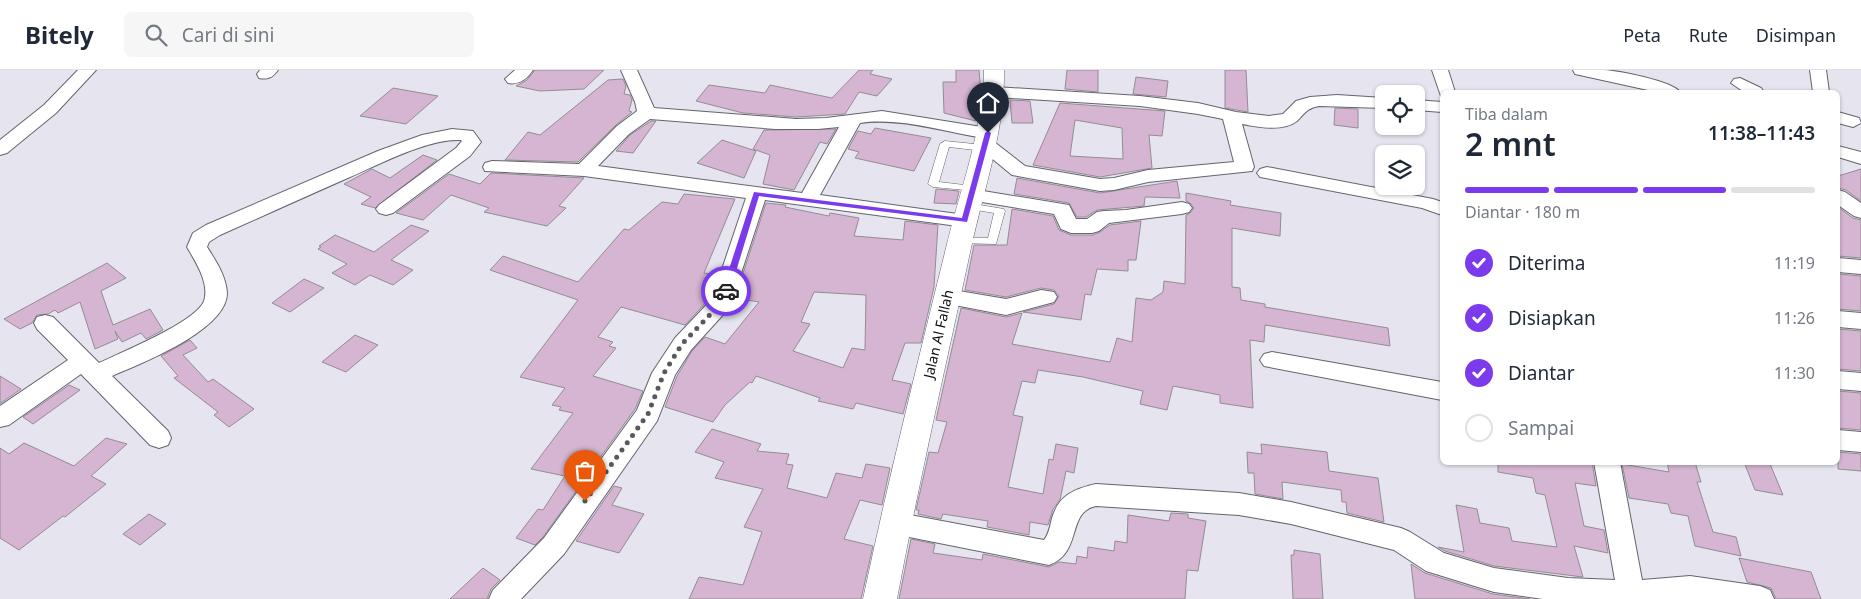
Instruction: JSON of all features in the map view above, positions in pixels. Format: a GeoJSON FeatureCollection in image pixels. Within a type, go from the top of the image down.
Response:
{"type":"FeatureCollection","features":[{"type":"Feature","properties":{"kind":"street"},"geometry":{"type":"LineString","coordinates":[[0,149],[50,110],[88,70]]}},
{"type":"Feature","properties":{"kind":"street"},"geometry":{"type":"LineString","coordinates":[[1440,70],[1446,90]]}},
{"type":"Feature","properties":{"kind":"street"},"geometry":{"type":"LineString","coordinates":[[1581,70],[1656,86],[1666,90]]}},
{"type":"Feature","properties":{"kind":"street"},"geometry":{"type":"LineString","coordinates":[[1818,70],[1821,90]]}},
{"type":"Feature","properties":{"kind":"street"},"geometry":{"type":"LineString","coordinates":[[631,76],[646,108]]}},
{"type":"Feature","properties":{"kind":"street"},"geometry":{"type":"LineString","coordinates":[[995,81],[1107,99],[1171,105],[1224,113],[1232,117],[1275,122],[1289,118],[1296,107],[1309,102],[1337,100],[1375,102]]}},
{"type":"Feature","properties":{"kind":"street","name":"Jalan Al Fallah"},"geometry":{"type":"LineString","coordinates":[[880,599],[894,524],[967,210],[986,141],[995,81]]}},
{"type":"Feature","properties":{"kind":"street"},"geometry":{"type":"LineString","coordinates":[[1740,83],[1752,90]]}},
{"type":"Feature","properties":{"kind":"street"},"geometry":{"type":"LineString","coordinates":[[1425,106],[1440,107]]}},
{"type":"Feature","properties":{"kind":"street"},"geometry":{"type":"LineString","coordinates":[[584,170],[646,108],[794,124],[832,124],[853,119],[889,117],[986,141],[1019,171],[1100,185],[1114,184],[1148,176],[1245,168],[1232,117]]}},
{"type":"Feature","properties":{"kind":"street"},"geometry":{"type":"LineString","coordinates":[[808,200],[853,119]]}},
{"type":"Feature","properties":{"kind":"street"},"geometry":{"type":"LineString","coordinates":[[0,418],[89,368],[165,341],[200,320],[215,302],[216,290],[210,268],[197,246],[200,238],[213,230],[385,155],[428,140],[452,134],[466,135],[472,142],[463,152],[386,209]]}},
{"type":"Feature","properties":{"kind":"street"},"geometry":{"type":"LineString","coordinates":[[492,167],[584,170],[808,200],[967,210],[1062,209],[1068,224],[1086,227],[1092,226],[1104,217],[1180,214],[1189,173]]}},
{"type":"Feature","properties":{"kind":"street"},"geometry":{"type":"LineString","coordinates":[[1267,173],[1401,198],[1440,208]]}},
{"type":"Feature","properties":{"kind":"street"},"geometry":{"type":"LineString","coordinates":[[503,599],[554,546],[648,414],[664,373],[682,344],[722,302],[757,194]]}},
{"type":"Feature","properties":{"kind":"street"},"geometry":{"type":"LineString","coordinates":[[1840,197],[1861,212]]}},
{"type":"Feature","properties":{"kind":"street"},"geometry":{"type":"LineString","coordinates":[[1840,217],[1861,218]]}},
{"type":"Feature","properties":{"kind":"street"},"geometry":{"type":"LineString","coordinates":[[1840,265],[1861,267]]}},
{"type":"Feature","properties":{"kind":"street"},"geometry":{"type":"LineString","coordinates":[[947,297],[1006,307],[1015,306],[1034,298],[1046,297]]}},
{"type":"Feature","properties":{"kind":"street"},"geometry":{"type":"LineString","coordinates":[[1840,319],[1861,321]]}},
{"type":"Feature","properties":{"kind":"street"},"geometry":{"type":"LineString","coordinates":[[45,323],[159,438]]}},
{"type":"Feature","properties":{"kind":"street"},"geometry":{"type":"LineString","coordinates":[[1272,360],[1440,391]]}},
{"type":"Feature","properties":{"kind":"street"},"geometry":{"type":"LineString","coordinates":[[1840,380],[1861,382]]}},
{"type":"Feature","properties":{"kind":"street"},"geometry":{"type":"LineString","coordinates":[[1840,440],[1861,442]]}},
{"type":"Feature","properties":{"kind":"street"},"geometry":{"type":"LineString","coordinates":[[1608,465],[1632,593]]}},
{"type":"Feature","properties":{"kind":"street"},"geometry":{"type":"LineString","coordinates":[[894,524],[1049,553],[1056,548],[1071,504],[1082,496],[1096,495],[1239,504],[1291,513],[1401,540],[1436,563],[1498,590],[1568,590],[1632,593],[1690,588],[1760,599]]}},
{"type":"Feature","properties":{"kind":"lane"},"geometry":{"type":"LineString","coordinates":[[967,210],[933,184],[945,144],[986,141]]}},
{"type":"Feature","properties":{"kind":"building"},"geometry":{"type":"Polygon","coordinates":[[[535,70],[604,70],[584,89],[540,91],[516,86],[527,80],[535,70]]]}},
{"type":"Feature","properties":{"kind":"building"},"geometry":{"type":"Polygon","coordinates":[[[859,70],[873,70],[870,74],[892,79],[877,96],[859,92],[845,114],[796,117],[743,113],[696,101],[709,85],[765,93],[770,85],[832,98],[859,70]]]}},
{"type":"Feature","properties":{"kind":"building"},"geometry":{"type":"Polygon","coordinates":[[[956,70],[979,70],[981,93],[976,121],[944,113],[943,82],[956,82],[956,70]]]}},
{"type":"Feature","properties":{"kind":"building"},"geometry":{"type":"Polygon","coordinates":[[[1067,70],[1098,70],[1098,92],[1065,89],[1067,70]]]}},
{"type":"Feature","properties":{"kind":"building"},"geometry":{"type":"Polygon","coordinates":[[[1225,70],[1246,70],[1248,112],[1225,108],[1225,70]]]}},
{"type":"Feature","properties":{"kind":"building"},"geometry":{"type":"Polygon","coordinates":[[[1136,77],[1168,81],[1166,97],[1133,94],[1136,77]]]}},
{"type":"Feature","properties":{"kind":"building"},"geometry":{"type":"Polygon","coordinates":[[[623,79],[626,86],[624,94],[630,95],[632,100],[629,111],[632,112],[578,162],[505,160],[528,132],[540,135],[608,80],[623,79]]]}},
{"type":"Feature","properties":{"kind":"building"},"geometry":{"type":"Polygon","coordinates":[[[393,88],[438,96],[406,124],[360,116],[393,88]]]}},
{"type":"Feature","properties":{"kind":"building"},"geometry":{"type":"Polygon","coordinates":[[[1010,100],[1030,101],[1033,123],[1012,123],[1010,100]]]}},
{"type":"Feature","properties":{"kind":"building"},"geometry":{"type":"Polygon","coordinates":[[[1060,103],[1165,111],[1162,136],[1149,135],[1152,168],[1100,177],[1033,165],[1060,103]],[[1075,120],[1070,156],[1123,159],[1122,128],[1075,120]]]}},
{"type":"Feature","properties":{"kind":"building"},"geometry":{"type":"Polygon","coordinates":[[[1335,108],[1358,109],[1358,128],[1334,125],[1335,108]]]}},
{"type":"Feature","properties":{"kind":"building"},"geometry":{"type":"Polygon","coordinates":[[[651,121],[656,121],[633,153],[616,151],[630,135],[651,121]]]}},
{"type":"Feature","properties":{"kind":"building"},"geometry":{"type":"Polygon","coordinates":[[[875,128],[931,138],[914,171],[855,158],[859,152],[848,149],[858,131],[871,134],[875,128]]]}},
{"type":"Feature","properties":{"kind":"building"},"geometry":{"type":"Polygon","coordinates":[[[836,129],[827,144],[820,142],[794,190],[763,184],[770,155],[753,149],[764,130],[836,129]]]}},
{"type":"Feature","properties":{"kind":"building"},"geometry":{"type":"Polygon","coordinates":[[[722,140],[756,151],[744,178],[697,163],[722,140]]]}},
{"type":"Feature","properties":{"kind":"building"},"geometry":{"type":"Polygon","coordinates":[[[423,155],[437,160],[375,208],[361,204],[371,197],[344,184],[372,169],[390,178],[423,155]]]}},
{"type":"Feature","properties":{"kind":"building"},"geometry":{"type":"Polygon","coordinates":[[[1861,169],[1861,201],[1846,190],[1840,188],[1840,175],[1861,169]]]}},
{"type":"Feature","properties":{"kind":"building"},"geometry":{"type":"Polygon","coordinates":[[[491,173],[584,178],[559,206],[566,208],[547,226],[484,212],[489,208],[451,195],[423,220],[396,213],[449,174],[480,184],[491,173]]]}},
{"type":"Feature","properties":{"kind":"building"},"geometry":{"type":"Polygon","coordinates":[[[1017,178],[1100,193],[1177,181],[1180,198],[1145,197],[1144,206],[1097,210],[1086,217],[1077,217],[1069,203],[1014,194],[1017,178]]]}},
{"type":"Feature","properties":{"kind":"building"},"geometry":{"type":"Polygon","coordinates":[[[936,189],[959,191],[956,204],[934,203],[936,189]]]}},
{"type":"Feature","properties":{"kind":"building"},"geometry":{"type":"Polygon","coordinates":[[[1186,193],[1231,201],[1230,205],[1281,213],[1280,236],[1232,228],[1232,287],[1240,288],[1241,300],[1265,304],[1265,307],[1388,328],[1390,346],[1265,325],[1264,342],[1250,340],[1253,408],[1220,403],[1220,395],[1173,386],[1167,410],[1140,404],[1143,391],[1083,377],[1038,370],[1035,383],[1022,381],[1013,415],[1023,417],[1008,487],[1043,494],[1049,459],[1053,460],[1056,444],[1078,448],[1074,473],[1066,471],[1060,500],[1053,509],[1048,525],[1030,522],[1029,535],[987,527],[988,521],[943,514],[941,519],[918,514],[919,510],[916,510],[929,452],[938,453],[947,422],[936,420],[961,308],[1006,317],[1022,313],[1012,344],[1110,362],[1117,338],[1132,342],[1136,298],[1151,300],[1163,292],[1164,281],[1185,284],[1186,215],[1194,208],[1186,201],[1186,193]]]}},
{"type":"Feature","properties":{"kind":"building"},"geometry":{"type":"Polygon","coordinates":[[[684,194],[735,199],[704,273],[718,275],[710,298],[685,325],[621,307],[598,337],[613,342],[609,346],[616,348],[593,376],[643,391],[635,409],[543,537],[535,545],[516,538],[538,509],[543,510],[565,476],[531,469],[573,413],[559,410],[561,407],[552,405],[565,388],[520,377],[578,300],[490,270],[503,256],[578,282],[624,229],[629,230],[662,202],[678,204],[684,194]]]}},
{"type":"Feature","properties":{"kind":"building"},"geometry":{"type":"Polygon","coordinates":[[[766,203],[786,205],[785,207],[829,216],[830,213],[859,218],[854,236],[903,240],[905,221],[938,225],[934,287],[921,343],[905,343],[892,380],[911,384],[903,414],[856,403],[853,409],[818,401],[820,398],[756,376],[752,383],[750,382],[725,405],[713,422],[665,407],[677,376],[692,351],[705,337],[725,344],[759,302],[735,298],[766,203]],[[814,292],[801,322],[810,324],[793,351],[843,368],[852,348],[865,350],[866,295],[814,292]]]}},
{"type":"Feature","properties":{"kind":"building"},"geometry":{"type":"Polygon","coordinates":[[[1840,208],[1853,218],[1861,220],[1861,258],[1840,256],[1840,208]]]}},
{"type":"Feature","properties":{"kind":"building"},"geometry":{"type":"Polygon","coordinates":[[[1012,209],[1053,216],[1059,230],[1071,235],[1093,235],[1110,225],[1141,221],[1136,260],[1128,260],[1128,271],[1097,269],[1091,295],[1085,294],[1081,320],[1023,312],[1054,304],[1059,296],[1054,290],[1041,288],[1006,297],[965,290],[974,245],[1007,245],[1012,209]]]}},
{"type":"Feature","properties":{"kind":"building"},"geometry":{"type":"Polygon","coordinates":[[[411,225],[429,231],[391,260],[413,270],[393,285],[370,275],[355,285],[332,273],[347,264],[318,249],[321,247],[319,246],[335,235],[374,252],[411,225]]]}},
{"type":"Feature","properties":{"kind":"building"},"geometry":{"type":"Polygon","coordinates":[[[107,263],[126,278],[101,291],[113,325],[150,309],[163,330],[146,339],[141,333],[122,342],[115,331],[118,339],[95,349],[80,302],[58,313],[55,310],[48,314],[37,315],[32,323],[20,329],[4,319],[107,263]]]}},
{"type":"Feature","properties":{"kind":"building"},"geometry":{"type":"Polygon","coordinates":[[[1840,274],[1861,276],[1861,311],[1840,309],[1840,274]]]}},
{"type":"Feature","properties":{"kind":"building"},"geometry":{"type":"Polygon","coordinates":[[[304,279],[324,288],[290,312],[272,303],[304,279]]]}},
{"type":"Feature","properties":{"kind":"building"},"geometry":{"type":"Polygon","coordinates":[[[1840,329],[1861,331],[1861,371],[1840,369],[1840,329]]]}},
{"type":"Feature","properties":{"kind":"building"},"geometry":{"type":"Polygon","coordinates":[[[355,335],[378,345],[346,372],[322,362],[355,335]]]}},
{"type":"Feature","properties":{"kind":"building"},"geometry":{"type":"Polygon","coordinates":[[[190,340],[197,348],[183,355],[208,382],[213,379],[254,409],[229,427],[214,415],[218,412],[174,378],[178,376],[161,356],[190,340]]]}},
{"type":"Feature","properties":{"kind":"building"},"geometry":{"type":"Polygon","coordinates":[[[0,376],[21,389],[1,403],[0,403],[0,376]]]}},
{"type":"Feature","properties":{"kind":"building"},"geometry":{"type":"Polygon","coordinates":[[[69,385],[80,390],[33,424],[23,417],[69,385]]]}},
{"type":"Feature","properties":{"kind":"building"},"geometry":{"type":"Polygon","coordinates":[[[1840,391],[1861,393],[1861,430],[1840,428],[1840,391]]]}},
{"type":"Feature","properties":{"kind":"building"},"geometry":{"type":"Polygon","coordinates":[[[712,429],[761,444],[757,451],[789,454],[786,464],[793,465],[787,488],[827,498],[836,473],[862,478],[866,464],[890,468],[882,505],[860,500],[844,539],[873,546],[861,599],[689,599],[699,577],[743,585],[762,532],[744,527],[763,489],[715,478],[724,462],[695,452],[712,429]]]}},
{"type":"Feature","properties":{"kind":"building"},"geometry":{"type":"Polygon","coordinates":[[[106,438],[127,444],[91,476],[106,484],[65,517],[63,516],[19,550],[0,538],[0,448],[9,454],[24,443],[74,466],[106,438]]]}},
{"type":"Feature","properties":{"kind":"building"},"geometry":{"type":"Polygon","coordinates":[[[1261,444],[1327,452],[1329,471],[1378,478],[1384,522],[1347,513],[1346,502],[1342,502],[1341,490],[1282,482],[1283,499],[1255,494],[1254,473],[1248,473],[1247,452],[1262,454],[1261,444]]]}},
{"type":"Feature","properties":{"kind":"building"},"geometry":{"type":"Polygon","coordinates":[[[1840,452],[1861,454],[1861,471],[1838,469],[1838,465],[1840,465],[1840,452]]]}},
{"type":"Feature","properties":{"kind":"building"},"geometry":{"type":"Polygon","coordinates":[[[1498,465],[1592,465],[1596,486],[1575,483],[1584,526],[1604,530],[1608,553],[1574,546],[1583,577],[1494,566],[1445,551],[1438,547],[1464,552],[1456,505],[1477,509],[1480,523],[1509,528],[1512,541],[1557,547],[1545,495],[1536,493],[1533,478],[1498,472],[1498,465]]]}},
{"type":"Feature","properties":{"kind":"building"},"geometry":{"type":"Polygon","coordinates":[[[1622,465],[1669,472],[1668,465],[1696,465],[1701,482],[1697,482],[1713,532],[1736,537],[1741,556],[1695,546],[1688,516],[1671,513],[1668,504],[1629,498],[1622,465]]]}},
{"type":"Feature","properties":{"kind":"building"},"geometry":{"type":"Polygon","coordinates":[[[1745,465],[1770,465],[1783,495],[1755,490],[1745,465]]]}},
{"type":"Feature","properties":{"kind":"building"},"geometry":{"type":"Polygon","coordinates":[[[614,486],[622,488],[612,505],[644,514],[619,553],[576,541],[614,486]]]}},
{"type":"Feature","properties":{"kind":"building"},"geometry":{"type":"Polygon","coordinates":[[[1171,513],[1188,514],[1188,518],[1206,521],[1198,571],[1187,570],[1185,599],[899,599],[911,539],[935,544],[933,553],[982,560],[983,554],[1049,567],[1059,562],[1076,564],[1077,556],[1087,558],[1088,547],[1114,551],[1115,541],[1127,543],[1128,515],[1169,521],[1171,513]]]}},
{"type":"Feature","properties":{"kind":"building"},"geometry":{"type":"Polygon","coordinates":[[[149,514],[166,524],[140,545],[123,534],[149,514]]]}},
{"type":"Feature","properties":{"kind":"building"},"geometry":{"type":"Polygon","coordinates":[[[1294,550],[1320,554],[1323,599],[1293,599],[1291,555],[1294,555],[1294,550]]]}},
{"type":"Feature","properties":{"kind":"building"},"geometry":{"type":"Polygon","coordinates":[[[1739,558],[1811,572],[1821,599],[1776,599],[1771,588],[1747,582],[1739,558]]]}},
{"type":"Feature","properties":{"kind":"building"},"geometry":{"type":"Polygon","coordinates":[[[1411,564],[1425,573],[1493,594],[1530,599],[1415,599],[1411,564]]]}},
{"type":"Feature","properties":{"kind":"building"},"geometry":{"type":"Polygon","coordinates":[[[483,568],[500,580],[491,589],[487,599],[450,599],[483,568]]]}},
{"type":"Feature","properties":{"kind":"way so far"},"geometry":{"type":"LineString","coordinates":[[585,501],[648,414],[664,373],[682,344],[722,302],[726,291]]}},
{"type":"Feature","properties":{"kind":"route"},"geometry":{"type":"LineString","coordinates":[[726,291],[757,194],[965,220],[988,133]]}}]}
